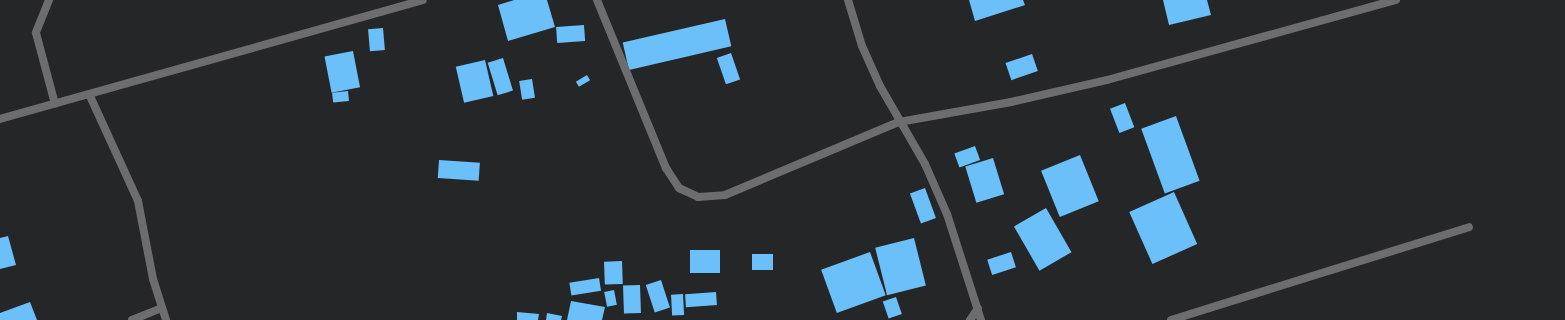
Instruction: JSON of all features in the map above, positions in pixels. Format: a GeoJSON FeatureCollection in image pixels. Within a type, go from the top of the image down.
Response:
{"type":"FeatureCollection","features":[{"type":"Feature","properties":{"kind":"street"},"geometry":{"type":"LineString","coordinates":[[49,0],[36,33],[55,104]]}},
{"type":"Feature","properties":{"kind":"street"},"geometry":{"type":"LineString","coordinates":[[0,118],[90,96],[423,0]]}},
{"type":"Feature","properties":{"kind":"street"},"geometry":{"type":"LineString","coordinates":[[597,0],[666,168],[679,188],[698,197],[725,195],[899,122],[1011,102],[1107,80],[1396,0]]}},
{"type":"Feature","properties":{"kind":"street"},"geometry":{"type":"LineString","coordinates":[[848,0],[862,46],[899,122],[925,164],[947,214],[981,320]]}},
{"type":"Feature","properties":{"kind":"street"},"geometry":{"type":"LineString","coordinates":[[90,96],[138,200],[161,308],[166,320]]}},
{"type":"Feature","properties":{"kind":"street"},"geometry":{"type":"LineString","coordinates":[[1171,320],[1469,227]]}},
{"type":"Feature","properties":{"kind":"street"},"geometry":{"type":"LineString","coordinates":[[132,320],[161,308]]}},
{"type":"Feature","properties":{"kind":"street"},"geometry":{"type":"LineString","coordinates":[[970,320],[978,308]]}},
{"type":"Feature","properties":{"kind":"street"},"geometry":{"type":"LineString","coordinates":[[1198,312],[1200,320]]}},
{"type":"Feature","properties":{"kind":"building"},"geometry":{"type":"Polygon","coordinates":[[[514,0],[547,0],[555,27],[508,41],[498,5],[514,0]]]}},
{"type":"Feature","properties":{"kind":"building"},"geometry":{"type":"Polygon","coordinates":[[[969,0],[1023,0],[1025,5],[975,21],[969,0]]]}},
{"type":"Feature","properties":{"kind":"building"},"geometry":{"type":"Polygon","coordinates":[[[1163,0],[1207,0],[1211,15],[1169,25],[1163,0]]]}},
{"type":"Feature","properties":{"kind":"building"},"geometry":{"type":"Polygon","coordinates":[[[725,19],[731,46],[629,70],[623,43],[725,19]]]}},
{"type":"Feature","properties":{"kind":"building"},"geometry":{"type":"Polygon","coordinates":[[[584,25],[585,41],[557,43],[556,27],[584,25]]]}},
{"type":"Feature","properties":{"kind":"building"},"geometry":{"type":"Polygon","coordinates":[[[383,28],[385,50],[370,51],[368,29],[383,28]]]}},
{"type":"Feature","properties":{"kind":"building"},"geometry":{"type":"Polygon","coordinates":[[[353,51],[360,87],[332,93],[325,57],[353,51]]]}},
{"type":"Feature","properties":{"kind":"building"},"geometry":{"type":"Polygon","coordinates":[[[731,53],[740,79],[726,84],[717,58],[731,53]]]}},
{"type":"Feature","properties":{"kind":"building"},"geometry":{"type":"Polygon","coordinates":[[[1032,54],[1038,71],[1011,80],[1006,63],[1032,54]]]}},
{"type":"Feature","properties":{"kind":"building"},"geometry":{"type":"Polygon","coordinates":[[[503,58],[513,91],[498,95],[488,63],[503,58]]]}},
{"type":"Feature","properties":{"kind":"building"},"geometry":{"type":"Polygon","coordinates":[[[485,60],[493,96],[464,103],[456,67],[485,60]]]}},
{"type":"Feature","properties":{"kind":"building"},"geometry":{"type":"Polygon","coordinates":[[[587,75],[590,80],[579,87],[576,82],[587,75]]]}},
{"type":"Feature","properties":{"kind":"building"},"geometry":{"type":"Polygon","coordinates":[[[532,79],[535,98],[522,100],[519,81],[532,79]]]}},
{"type":"Feature","properties":{"kind":"building"},"geometry":{"type":"Polygon","coordinates":[[[348,91],[349,101],[333,103],[332,93],[348,91]]]}},
{"type":"Feature","properties":{"kind":"building"},"geometry":{"type":"Polygon","coordinates":[[[1125,103],[1134,127],[1119,133],[1110,109],[1125,103]]]}},
{"type":"Feature","properties":{"kind":"building"},"geometry":{"type":"Polygon","coordinates":[[[1176,116],[1200,181],[1165,193],[1141,129],[1176,116]]]}},
{"type":"Feature","properties":{"kind":"building"},"geometry":{"type":"Polygon","coordinates":[[[975,146],[980,160],[959,168],[954,154],[975,146]]]}},
{"type":"Feature","properties":{"kind":"building"},"geometry":{"type":"Polygon","coordinates":[[[1080,155],[1099,201],[1060,217],[1041,171],[1080,155]]]}},
{"type":"Feature","properties":{"kind":"building"},"geometry":{"type":"Polygon","coordinates":[[[993,158],[1004,194],[976,203],[965,166],[993,158]]]}},
{"type":"Feature","properties":{"kind":"building"},"geometry":{"type":"Polygon","coordinates":[[[439,160],[480,163],[479,181],[438,178],[439,160]]]}},
{"type":"Feature","properties":{"kind":"building"},"geometry":{"type":"Polygon","coordinates":[[[925,188],[936,218],[921,224],[910,193],[925,188]]]}},
{"type":"Feature","properties":{"kind":"building"},"geometry":{"type":"Polygon","coordinates":[[[1174,192],[1197,244],[1152,264],[1129,212],[1174,192]]]}},
{"type":"Feature","properties":{"kind":"building"},"geometry":{"type":"Polygon","coordinates":[[[1046,208],[1072,252],[1039,271],[1014,226],[1046,208]]]}},
{"type":"Feature","properties":{"kind":"building"},"geometry":{"type":"Polygon","coordinates":[[[8,236],[16,265],[0,269],[0,238],[8,236]]]}},
{"type":"Feature","properties":{"kind":"building"},"geometry":{"type":"Polygon","coordinates":[[[914,238],[926,286],[887,295],[875,248],[914,238]]]}},
{"type":"Feature","properties":{"kind":"building"},"geometry":{"type":"Polygon","coordinates":[[[690,250],[720,250],[720,273],[690,273],[690,250]]]}},
{"type":"Feature","properties":{"kind":"building"},"geometry":{"type":"Polygon","coordinates":[[[870,252],[886,295],[837,313],[821,270],[870,252]]]}},
{"type":"Feature","properties":{"kind":"building"},"geometry":{"type":"Polygon","coordinates":[[[1011,252],[1016,267],[992,275],[987,260],[1011,252]]]}},
{"type":"Feature","properties":{"kind":"building"},"geometry":{"type":"Polygon","coordinates":[[[752,254],[773,254],[773,270],[752,270],[752,254]]]}},
{"type":"Feature","properties":{"kind":"building"},"geometry":{"type":"Polygon","coordinates":[[[622,261],[623,284],[605,285],[604,262],[622,261]]]}},
{"type":"Feature","properties":{"kind":"building"},"geometry":{"type":"Polygon","coordinates":[[[599,278],[601,291],[571,296],[569,283],[599,278]]]}},
{"type":"Feature","properties":{"kind":"building"},"geometry":{"type":"Polygon","coordinates":[[[661,280],[670,308],[655,313],[646,285],[661,280]]]}},
{"type":"Feature","properties":{"kind":"building"},"geometry":{"type":"Polygon","coordinates":[[[640,285],[641,313],[624,314],[623,286],[640,285]]]}},
{"type":"Feature","properties":{"kind":"building"},"geometry":{"type":"Polygon","coordinates":[[[614,290],[617,305],[607,307],[604,292],[614,290]]]}},
{"type":"Feature","properties":{"kind":"building"},"geometry":{"type":"Polygon","coordinates":[[[716,292],[717,305],[686,307],[685,294],[716,292]]]}},
{"type":"Feature","properties":{"kind":"building"},"geometry":{"type":"Polygon","coordinates":[[[683,294],[684,315],[672,316],[671,295],[683,294]]]}},
{"type":"Feature","properties":{"kind":"building"},"geometry":{"type":"Polygon","coordinates":[[[896,297],[902,314],[889,319],[883,302],[896,297]]]}},
{"type":"Feature","properties":{"kind":"building"},"geometry":{"type":"Polygon","coordinates":[[[571,301],[605,307],[602,320],[567,320],[571,301]]]}},
{"type":"Feature","properties":{"kind":"building"},"geometry":{"type":"Polygon","coordinates":[[[30,302],[37,320],[0,320],[0,313],[30,302]]]}},
{"type":"Feature","properties":{"kind":"building"},"geometry":{"type":"Polygon","coordinates":[[[517,312],[539,314],[538,320],[517,320],[517,312]]]}},
{"type":"Feature","properties":{"kind":"building"},"geometry":{"type":"Polygon","coordinates":[[[547,313],[562,316],[561,320],[546,320],[547,313]]]}}]}
